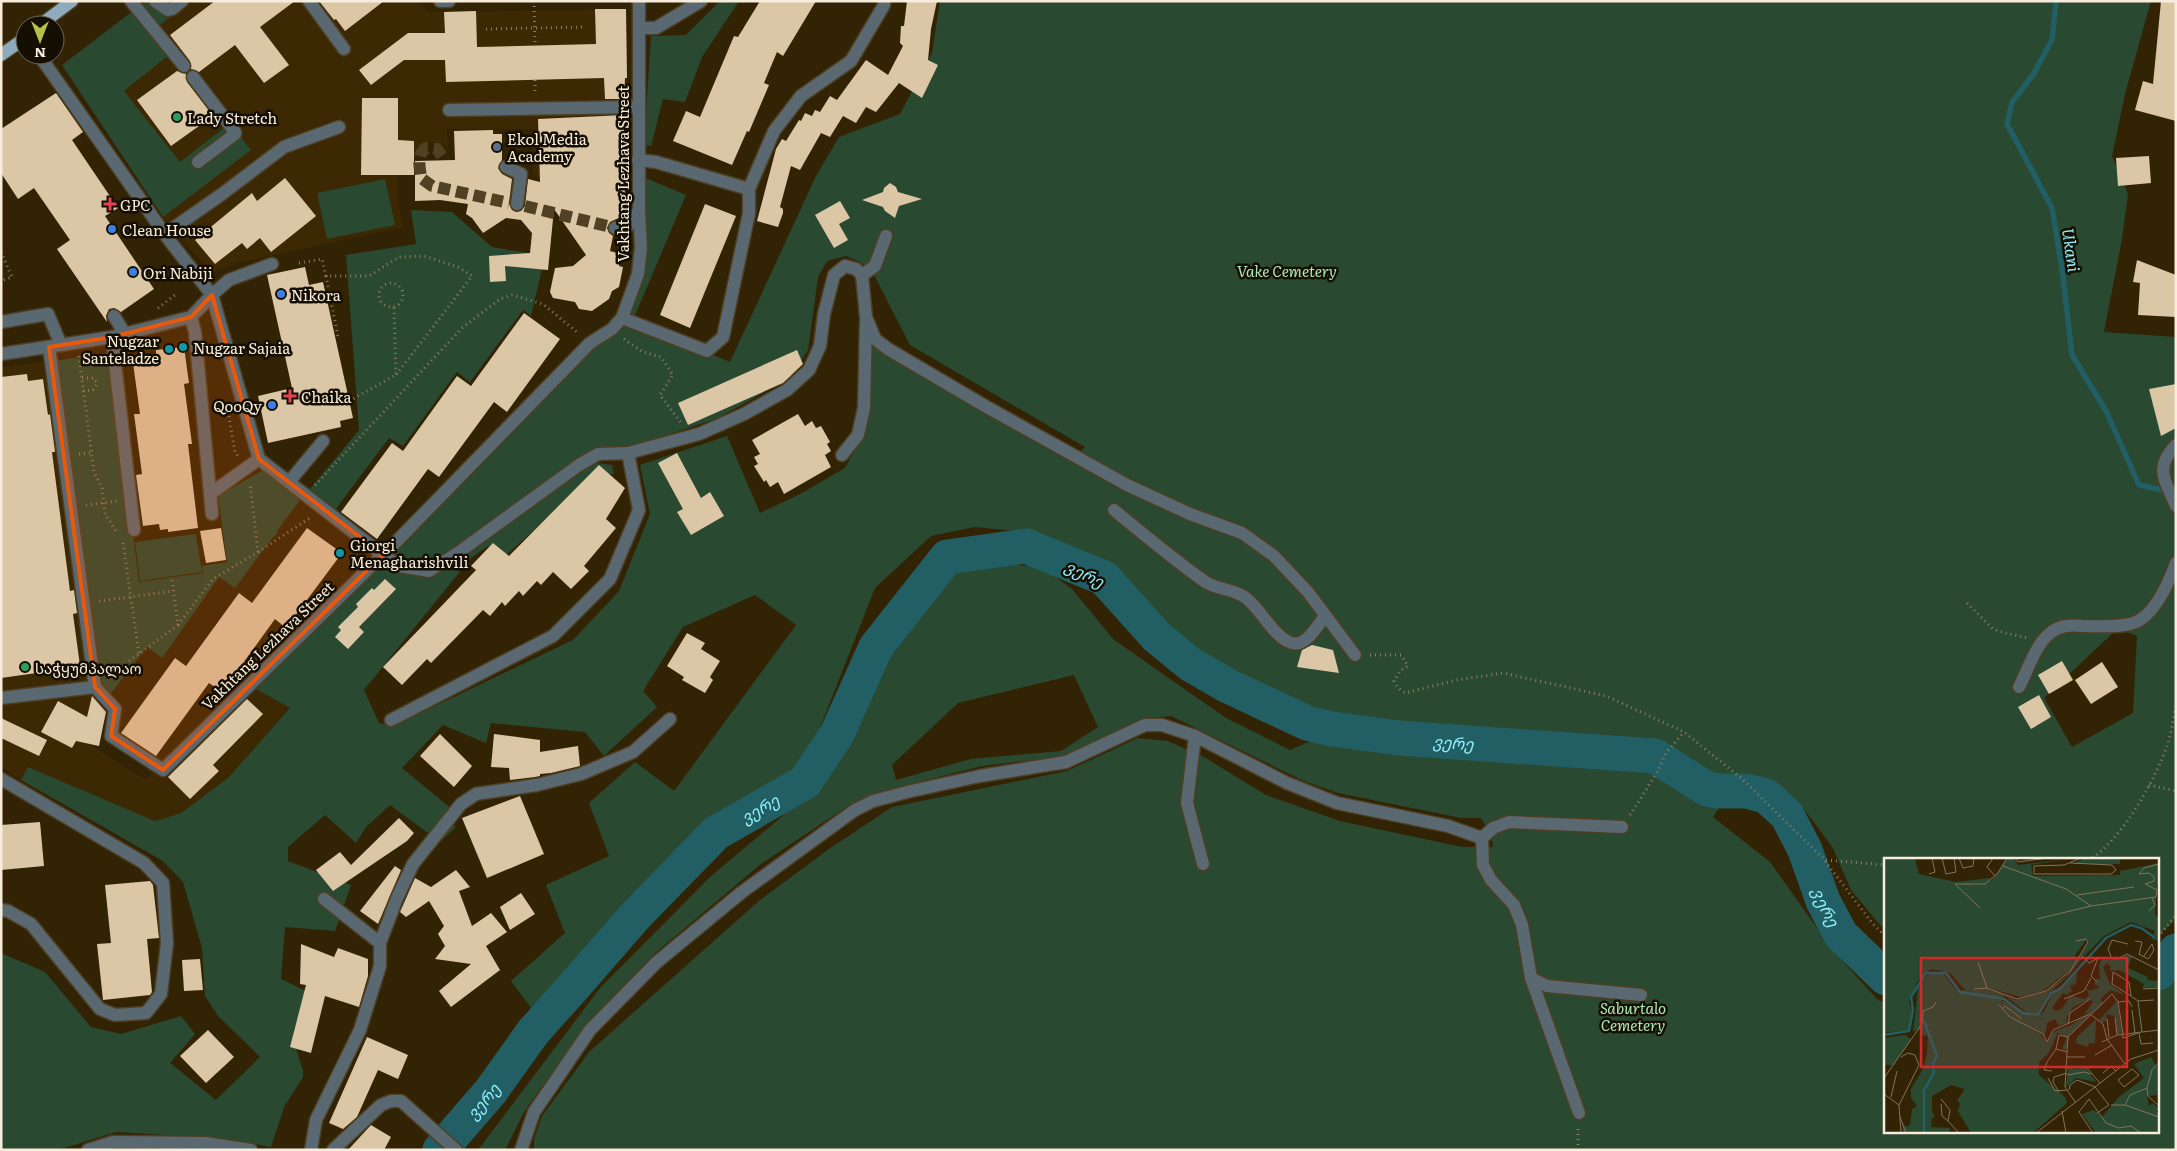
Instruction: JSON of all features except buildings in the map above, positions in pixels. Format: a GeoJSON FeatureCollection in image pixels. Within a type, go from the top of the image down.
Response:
{"type":"FeatureCollection","features":[{"type":"Feature","properties":{"kind":"main road"},"geometry":{"type":"LineString","coordinates":[[53,15],[72,1]]}},
{"type":"Feature","properties":{"kind":"main road"},"geometry":{"type":"LineString","coordinates":[[1,55],[15,45]]}},
{"type":"Feature","properties":{"kind":"street"},"geometry":{"type":"LineString","coordinates":[[131,1],[184,66]]}},
{"type":"Feature","properties":{"kind":"street"},"geometry":{"type":"LineString","coordinates":[[156,1],[168,10],[182,1]]}},
{"type":"Feature","properties":{"kind":"street"},"geometry":{"type":"LineString","coordinates":[[309,1],[344,49]]}},
{"type":"Feature","properties":{"kind":"street"},"geometry":{"type":"LineString","coordinates":[[440,1],[449,1]]}},
{"type":"Feature","properties":{"kind":"street","name":"Vakhtang Lezhava Street"},"geometry":{"type":"LineString","coordinates":[[95,687],[115,709],[111,736],[163,770],[382,555],[590,343],[612,329],[622,318],[638,274],[641,247],[638,160],[639,1]]}},
{"type":"Feature","properties":{"kind":"street"},"geometry":{"type":"LineString","coordinates":[[639,28],[656,28],[701,1]]}},
{"type":"Feature","properties":{"kind":"street"},"geometry":{"type":"LineString","coordinates":[[622,318],[707,351],[722,337],[749,213],[749,189],[774,130],[801,96],[851,60],[884,5],[884,1]]}},
{"type":"Feature","properties":{"kind":"street"},"geometry":{"type":"LineString","coordinates":[[46,65],[165,234],[212,294],[254,463],[289,482],[382,555],[399,566],[429,571],[459,552],[579,465],[598,454],[628,453],[699,434],[744,414],[787,390],[809,370],[820,346],[824,314],[834,275],[845,266],[856,269],[862,275],[866,317],[864,408],[858,435],[842,455]]}},
{"type":"Feature","properties":{"kind":"street"},"geometry":{"type":"LineString","coordinates":[[193,77],[236,132],[198,162]]}},
{"type":"Feature","properties":{"kind":"street"},"geometry":{"type":"LineString","coordinates":[[449,110],[638,107]]}},
{"type":"Feature","properties":{"kind":"street"},"geometry":{"type":"LineString","coordinates":[[165,234],[284,147],[339,127]]}},
{"type":"Feature","properties":{"kind":"street"},"geometry":{"type":"LineString","coordinates":[[638,160],[656,162],[749,189]]}},
{"type":"Feature","properties":{"kind":"street"},"geometry":{"type":"LineString","coordinates":[[506,167],[521,174],[517,204]]}},
{"type":"Feature","properties":{"kind":"street"},"geometry":{"type":"LineString","coordinates":[[615,228],[626,227],[639,210]]}},
{"type":"Feature","properties":{"kind":"street"},"geometry":{"type":"LineString","coordinates":[[862,275],[875,266],[886,236]]}},
{"type":"Feature","properties":{"kind":"street"},"geometry":{"type":"LineString","coordinates":[[1,354],[112,337],[191,317],[212,294],[229,280],[272,264]]}},
{"type":"Feature","properties":{"kind":"street"},"geometry":{"type":"LineString","coordinates":[[1,322],[48,314],[55,346],[70,507],[95,687],[1,698]]}},
{"type":"Feature","properties":{"kind":"street"},"geometry":{"type":"LineString","coordinates":[[114,316],[126,334]]}},
{"type":"Feature","properties":{"kind":"street"},"geometry":{"type":"LineString","coordinates":[[191,317],[195,332],[212,514]]}},
{"type":"Feature","properties":{"kind":"street"},"geometry":{"type":"LineString","coordinates":[[866,317],[875,339],[888,349],[985,406],[1127,485],[1190,514],[1242,533],[1274,556],[1308,592],[1355,655]]}},
{"type":"Feature","properties":{"kind":"street"},"geometry":{"type":"LineString","coordinates":[[112,337],[134,530]]}},
{"type":"Feature","properties":{"kind":"street"},"geometry":{"type":"LineString","coordinates":[[289,482],[323,441]]}},
{"type":"Feature","properties":{"kind":"street"},"geometry":{"type":"LineString","coordinates":[[2176,445],[2165,458],[2162,471],[2165,484],[2176,506]]}},
{"type":"Feature","properties":{"kind":"street"},"geometry":{"type":"LineString","coordinates":[[391,720],[553,636],[610,579],[639,510],[628,453]]}},
{"type":"Feature","properties":{"kind":"street"},"geometry":{"type":"LineString","coordinates":[[210,494],[254,463]]}},
{"type":"Feature","properties":{"kind":"street"},"geometry":{"type":"LineString","coordinates":[[1114,510],[1206,583],[1233,590],[1247,598],[1282,638],[1292,643],[1299,643],[1308,638],[1325,616]]}},
{"type":"Feature","properties":{"kind":"street"},"geometry":{"type":"LineString","coordinates":[[2019,687],[2043,640],[2050,633],[2068,625],[2111,626],[2136,622],[2159,598],[2169,581],[2176,563]]}},
{"type":"Feature","properties":{"kind":"street"},"geometry":{"type":"LineString","coordinates":[[311,1150],[316,1120],[360,1030],[380,966],[380,942],[397,898],[413,864],[461,804],[476,794],[536,785],[581,774],[632,752],[670,719]]}},
{"type":"Feature","properties":{"kind":"street"},"geometry":{"type":"LineString","coordinates":[[521,1150],[534,1112],[590,1030],[658,962],[735,898],[855,810],[873,801],[911,790],[980,776],[1066,762],[1146,725],[1162,725],[1195,736],[1287,783],[1337,803],[1448,826],[1482,838]]}},
{"type":"Feature","properties":{"kind":"street"},"geometry":{"type":"LineString","coordinates":[[1195,736],[1187,803],[1203,864]]}},
{"type":"Feature","properties":{"kind":"street"},"geometry":{"type":"LineString","coordinates":[[1,779],[144,863],[163,884],[167,943],[160,994],[146,1013],[115,1015],[100,1009],[31,924],[8,911],[1,910]]}},
{"type":"Feature","properties":{"kind":"street"},"geometry":{"type":"LineString","coordinates":[[1579,1113],[1531,978],[1522,926],[1514,905],[1491,880],[1483,865],[1482,838],[1493,828],[1509,822],[1622,827]]}},
{"type":"Feature","properties":{"kind":"street"},"geometry":{"type":"LineString","coordinates":[[324,899],[380,942]]}},
{"type":"Feature","properties":{"kind":"street"},"geometry":{"type":"LineString","coordinates":[[1531,978],[1547,986],[1641,995]]}},
{"type":"Feature","properties":{"kind":"street"},"geometry":{"type":"LineString","coordinates":[[333,1150],[381,1105],[391,1101],[401,1101],[456,1150]]}},
{"type":"Feature","properties":{"kind":"street"},"geometry":{"type":"LineString","coordinates":[[88,1150],[113,1142],[161,1146],[206,1143],[251,1150]]}},
{"type":"Feature","properties":{"kind":"path"},"geometry":{"type":"LineString","coordinates":[[534,1],[535,45]]}},
{"type":"Feature","properties":{"kind":"path"},"geometry":{"type":"LineString","coordinates":[[486,29],[585,27]]}},
{"type":"Feature","properties":{"kind":"path"},"geometry":{"type":"LineString","coordinates":[[535,80],[535,92]]}},
{"type":"Feature","properties":{"kind":"path"},"geometry":{"type":"LineString","coordinates":[[1,252],[12,277],[1,281]]}},
{"type":"Feature","properties":{"kind":"path"},"geometry":{"type":"LineString","coordinates":[[326,276],[369,276],[400,257],[424,256],[458,267],[472,276],[396,375],[349,401]]}},
{"type":"Feature","properties":{"kind":"path"},"geometry":{"type":"LineString","coordinates":[[299,262],[322,259],[338,337]]}},
{"type":"Feature","properties":{"kind":"path"},"geometry":{"type":"LineString","coordinates":[[388,283],[399,285],[403,291],[401,303],[394,307],[382,304],[379,296],[381,287],[388,283]]}},
{"type":"Feature","properties":{"kind":"path"},"geometry":{"type":"LineString","coordinates":[[305,495],[462,328],[500,299],[512,294],[543,304],[590,343]]}},
{"type":"Feature","properties":{"kind":"path"},"geometry":{"type":"LineString","coordinates":[[166,302],[175,295]]}},
{"type":"Feature","properties":{"kind":"path"},"geometry":{"type":"LineString","coordinates":[[394,307],[396,375]]}},
{"type":"Feature","properties":{"kind":"path"},"geometry":{"type":"LineString","coordinates":[[612,329],[631,345],[661,358],[673,375],[660,395],[681,422],[686,437]]}},
{"type":"Feature","properties":{"kind":"path"},"geometry":{"type":"LineString","coordinates":[[77,343],[94,473],[102,487],[105,514],[125,545],[139,654]]}},
{"type":"Feature","properties":{"kind":"path"},"geometry":{"type":"LineString","coordinates":[[82,378],[94,378],[97,384],[93,390],[83,391]]}},
{"type":"Feature","properties":{"kind":"path"},"geometry":{"type":"LineString","coordinates":[[79,454],[92,453]]}},
{"type":"Feature","properties":{"kind":"path"},"geometry":{"type":"LineString","coordinates":[[254,463],[258,552]]}},
{"type":"Feature","properties":{"kind":"path"},"geometry":{"type":"LineString","coordinates":[[70,507],[117,501]]}},
{"type":"Feature","properties":{"kind":"path"},"geometry":{"type":"LineString","coordinates":[[95,687],[178,625],[213,579],[324,510]]}},
{"type":"Feature","properties":{"kind":"path"},"geometry":{"type":"LineString","coordinates":[[172,579],[178,625]]}},
{"type":"Feature","properties":{"kind":"path"},"geometry":{"type":"LineString","coordinates":[[97,602],[173,591]]}},
{"type":"Feature","properties":{"kind":"path"},"geometry":{"type":"LineString","coordinates":[[1967,603],[1993,628],[2005,633],[2043,640]]}},
{"type":"Feature","properties":{"kind":"path"},"geometry":{"type":"LineString","coordinates":[[1355,655],[1401,655],[1408,666],[1401,670],[1394,681],[1398,688],[1405,693],[1457,680],[1503,673],[1606,696],[1684,732],[1741,778],[1824,860],[1872,923],[1884,934]]}},
{"type":"Feature","properties":{"kind":"path"},"geometry":{"type":"LineString","coordinates":[[2090,858],[2118,834],[2148,785],[2168,743],[2176,705]]}},
{"type":"Feature","properties":{"kind":"path"},"geometry":{"type":"LineString","coordinates":[[1622,827],[1658,770],[1666,753],[1684,732]]}},
{"type":"Feature","properties":{"kind":"path"},"geometry":{"type":"LineString","coordinates":[[2148,785],[2176,791]]}},
{"type":"Feature","properties":{"kind":"path"},"geometry":{"type":"LineString","coordinates":[[1824,860],[1884,865]]}},
{"type":"Feature","properties":{"kind":"path"},"geometry":{"type":"LineString","coordinates":[[2160,934],[2176,914]]}},
{"type":"Feature","properties":{"kind":"path"},"geometry":{"type":"LineString","coordinates":[[1578,1150],[1579,1113]]}},
{"type":"Feature","properties":{"kind":"highlighted area"},"geometry":{"type":"Polygon","coordinates":[[[212,295],[259,459],[383,555],[163,770],[111,736],[115,709],[95,687],[49,347],[112,337],[191,317],[212,295]]]}},
{"type":"Feature","properties":{"kind":"shaded area"},"geometry":{"type":"Polygon","coordinates":[[[190,1],[418,1],[428,12],[626,9],[629,157],[625,158],[626,182],[575,183],[533,176],[532,129],[447,129],[448,149],[436,142],[429,142],[416,149],[414,165],[398,165],[397,194],[403,227],[237,263],[211,273],[163,217],[251,150],[230,123],[180,162],[124,91],[173,53],[154,29],[190,1]]]}},
{"type":"Feature","properties":{"kind":"shaded area"},"geometry":{"type":"Polygon","coordinates":[[[48,361],[94,707],[92,746],[145,779],[249,685],[290,708],[228,778],[181,813],[155,821],[28,767],[21,780],[1,767],[1,367],[48,361]]]}},
{"type":"Feature","properties":{"kind":"green space"},"geometry":{"type":"Polygon","coordinates":[[[146,1],[190,1],[155,29],[173,52],[124,91],[180,162],[230,123],[251,150],[163,217],[62,65],[65,65],[65,63],[146,1]]]}},
{"type":"Feature","properties":{"kind":"green space"},"geometry":{"type":"Polygon","coordinates":[[[720,1],[739,1],[702,57],[685,102],[663,99],[651,146],[644,145],[651,36],[686,35],[720,1]]]}},
{"type":"Feature","properties":{"kind":"green space"},"geometry":{"type":"Polygon","coordinates":[[[940,1],[2151,1],[2125,94],[2112,156],[2128,194],[2122,239],[2104,332],[2176,337],[2176,916],[2173,922],[2160,934],[2160,858],[1884,858],[1884,930],[1851,890],[1833,848],[1804,809],[1770,798],[1730,792],[1713,817],[1770,862],[1834,952],[1877,999],[1884,1003],[1884,1134],[2160,1134],[2160,978],[2176,957],[2176,1150],[534,1150],[534,1139],[542,1116],[589,1052],[760,900],[829,849],[892,807],[1067,771],[1138,738],[1168,741],[1204,757],[1266,795],[1340,821],[1462,847],[1493,847],[1491,836],[1481,818],[1461,818],[1338,793],[1304,781],[1171,716],[1141,719],[1066,756],[982,766],[875,793],[854,802],[761,864],[654,954],[586,1025],[524,1112],[505,1150],[478,1150],[600,988],[711,876],[822,783],[833,766],[880,657],[919,600],[956,566],[997,563],[1042,567],[1072,589],[1113,639],[1226,718],[1290,750],[1362,719],[1319,714],[1238,677],[1163,629],[1113,572],[1034,533],[975,527],[931,536],[875,588],[818,733],[793,771],[691,836],[626,900],[532,1009],[511,981],[565,933],[546,885],[609,856],[589,803],[635,762],[674,791],[796,625],[755,595],[683,627],[643,691],[657,707],[604,756],[585,732],[491,723],[486,743],[443,725],[402,768],[453,810],[455,828],[440,842],[390,805],[366,827],[356,843],[325,815],[288,847],[288,861],[351,885],[335,931],[285,927],[281,979],[308,992],[294,1029],[295,1046],[303,1070],[303,1077],[284,1107],[271,1147],[218,1138],[116,1132],[58,1150],[1,1150],[1,953],[45,972],[91,1027],[121,1034],[181,1016],[195,1034],[170,1063],[216,1100],[260,1057],[218,1016],[205,996],[202,948],[183,882],[163,861],[21,780],[28,767],[155,821],[181,813],[228,778],[290,708],[249,685],[382,561],[391,570],[423,576],[582,470],[597,463],[612,465],[614,474],[595,475],[503,558],[488,546],[471,558],[364,690],[379,723],[393,726],[573,640],[619,591],[650,514],[640,465],[727,436],[760,513],[800,494],[845,468],[864,433],[864,394],[858,361],[867,336],[1074,457],[1085,447],[910,345],[872,271],[858,261],[846,256],[827,261],[818,277],[808,350],[790,378],[718,418],[629,448],[599,449],[428,566],[401,560],[389,553],[611,327],[643,252],[643,177],[686,195],[633,320],[730,362],[816,176],[839,137],[900,114],[932,53],[940,1]],[[2117,629],[2044,698],[2072,747],[2133,713],[2137,636],[2117,629]],[[1074,675],[958,703],[892,765],[896,780],[971,759],[1061,751],[1098,727],[1074,675]]]}},
{"type":"Feature","properties":{"kind":"green space"},"geometry":{"type":"Polygon","coordinates":[[[385,179],[395,225],[327,239],[317,193],[385,179]]]}},
{"type":"Feature","properties":{"kind":"green space"},"geometry":{"type":"Polygon","coordinates":[[[411,210],[452,212],[492,247],[545,256],[531,316],[523,310],[470,382],[457,372],[403,446],[389,438],[335,510],[310,489],[359,430],[346,255],[416,244],[411,210]]]}},
{"type":"Feature","properties":{"kind":"green space"},"geometry":{"type":"Polygon","coordinates":[[[110,352],[139,582],[203,573],[202,566],[227,562],[218,496],[263,470],[300,500],[277,531],[277,534],[235,588],[219,577],[162,658],[147,647],[105,701],[55,361],[110,352]]]}},
{"type":"Feature","properties":{"kind":"green space"},"geometry":{"type":"Polygon","coordinates":[[[196,534],[202,572],[140,581],[135,542],[196,534]]]}},
{"type":"Feature","properties":{"kind":"waterway","name":"Ukani"},"geometry":{"type":"LineString","coordinates":[[2056,1],[2052,40],[2033,75],[2012,102],[2007,124],[2052,208],[2062,269],[2072,355],[2106,411],[2139,485],[2163,490]]}},
{"type":"Feature","properties":{"kind":"waterway","name":"ვერე"},"geometry":{"type":"LineString","coordinates":[[440,1150],[491,1091],[533,1032],[636,915],[716,833],[805,782],[837,734],[876,647],[947,557],[1026,546],[1104,578],[1157,637],[1190,664],[1228,686],[1307,723],[1332,729],[1399,738],[1655,756],[1707,789],[1746,791],[1766,796],[1787,815],[1805,850],[1823,901],[1841,935],[1884,976]]}},
{"type":"Feature","properties":{"kind":"waterway","name":"ვერე"},"geometry":{"type":"LineString","coordinates":[[2160,971],[2176,951]]}},
{"type":"Feature","properties":{"kind":"tunnel"},"geometry":{"type":"LineString","coordinates":[[442,156],[437,149],[426,148],[423,151],[419,162],[421,178],[432,186],[509,203]]}},
{"type":"Feature","properties":{"kind":"tunnel"},"geometry":{"type":"LineString","coordinates":[[525,206],[615,228]]}},
{"type":"Feature","properties":{"kind":"place","name":"Lady Stretch"},"geometry":{"type":"Point","coordinates":[177,117]}},
{"type":"Feature","properties":{"kind":"place","name":"Ekol Media Academy"},"geometry":{"type":"Point","coordinates":[497,147]}},
{"type":"Feature","properties":{"kind":"place","name":"GPC"},"geometry":{"type":"Point","coordinates":[110,204]}},
{"type":"Feature","properties":{"kind":"place","name":"Clean House"},"geometry":{"type":"Point","coordinates":[112,229]}},
{"type":"Feature","properties":{"kind":"place","name":"Ori Nabiji"},"geometry":{"type":"Point","coordinates":[133,272]}},
{"type":"Feature","properties":{"kind":"place","name":"Nikora"},"geometry":{"type":"Point","coordinates":[281,294]}},
{"type":"Feature","properties":{"kind":"place","name":"Nugzar Sajaia"},"geometry":{"type":"Point","coordinates":[183,347]}},
{"type":"Feature","properties":{"kind":"place","name":"Nugzar Santeladze"},"geometry":{"type":"Point","coordinates":[169,349]}},
{"type":"Feature","properties":{"kind":"place","name":"Chaika"},"geometry":{"type":"Point","coordinates":[290,396]}},
{"type":"Feature","properties":{"kind":"place","name":"QooQy"},"geometry":{"type":"Point","coordinates":[272,405]}},
{"type":"Feature","properties":{"kind":"place","name":"Giorgi Menagharishvili"},"geometry":{"type":"Point","coordinates":[340,553]}},
{"type":"Feature","properties":{"kind":"place","name":"საჭყუმპალაო"},"geometry":{"type":"Point","coordinates":[25,667]}},
{"type":"Feature","properties":{"kind":"park label","name":"Vake Cemetery"},"geometry":{"type":"Point","coordinates":[1287,270]}},
{"type":"Feature","properties":{"kind":"park label","name":"Saburtalo Cemetery"},"geometry":{"type":"Point","coordinates":[1633,1016]}}]}
